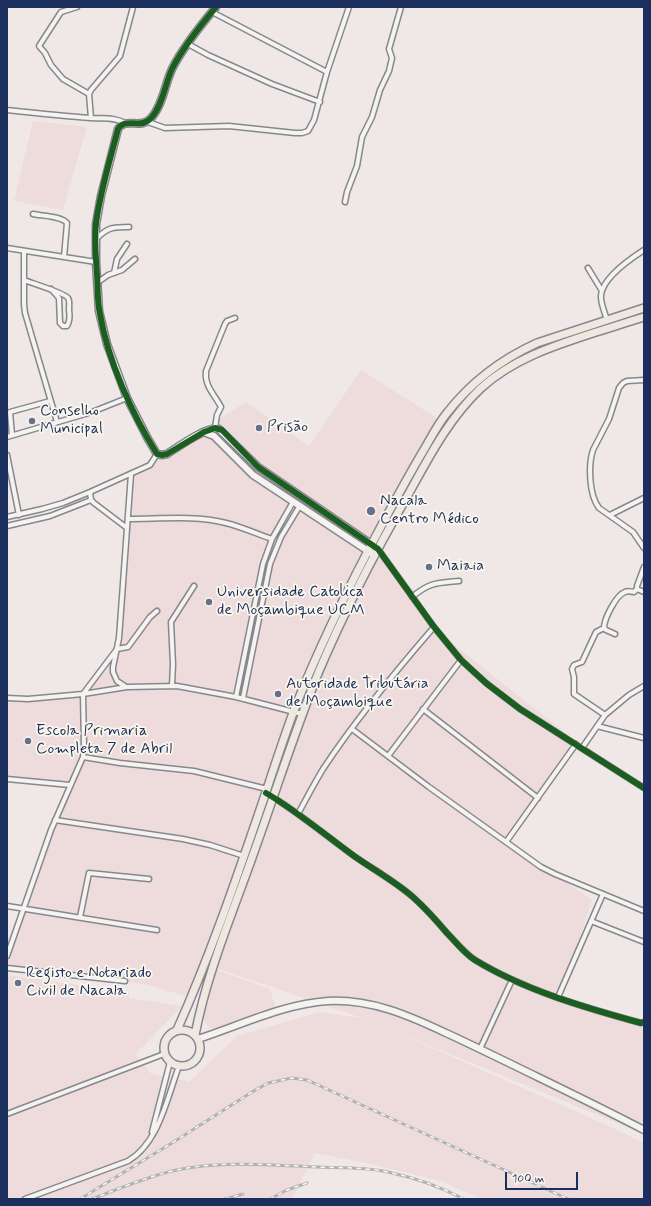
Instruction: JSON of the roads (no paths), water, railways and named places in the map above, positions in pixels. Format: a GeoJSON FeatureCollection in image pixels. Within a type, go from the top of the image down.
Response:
{"type":"FeatureCollection","features":[{"type":"Feature","properties":{"kind":"main road"},"geometry":{"type":"LineString","coordinates":[[177,1030],[192,998],[218,929],[294,712],[334,617],[369,547],[440,423],[470,387],[496,366],[521,351],[537,343],[644,308]]}},
{"type":"Feature","properties":{"kind":"main road"},"geometry":{"type":"LineString","coordinates":[[197,1037],[187,1030],[177,1030],[171,1032],[164,1040],[164,1054],[170,1062],[179,1066],[190,1064],[197,1057],[200,1046],[197,1037],[201,1008],[225,932],[302,714],[344,616],[376,552],[440,437],[468,401],[482,388],[513,365],[529,356],[570,340],[644,317]]}},
{"type":"Feature","properties":{"kind":"main road"},"geometry":{"type":"LineString","coordinates":[[218,929],[225,932]]}},
{"type":"Feature","properties":{"kind":"street"},"geometry":{"type":"LineString","coordinates":[[77,7],[61,12],[39,46],[45,53],[51,65],[63,79],[89,94]]}},
{"type":"Feature","properties":{"kind":"street"},"geometry":{"type":"LineString","coordinates":[[91,118],[89,94],[94,85],[120,56],[133,7]]}},
{"type":"Feature","properties":{"kind":"street"},"geometry":{"type":"LineString","coordinates":[[7,110],[114,119],[125,123],[137,124],[148,122],[165,128],[229,126],[302,133],[311,127],[320,102],[327,72],[349,7]]}},
{"type":"Feature","properties":{"kind":"street"},"geometry":{"type":"LineString","coordinates":[[345,202],[349,186],[357,166],[362,137],[372,117],[380,90],[389,71],[392,58],[389,49],[401,7]]}},
{"type":"Feature","properties":{"kind":"street"},"geometry":{"type":"LineString","coordinates":[[148,122],[156,111],[172,70],[188,44],[214,10],[327,72]]}},
{"type":"Feature","properties":{"kind":"street"},"geometry":{"type":"LineString","coordinates":[[188,44],[208,55],[272,84],[320,102]]}},
{"type":"Feature","properties":{"kind":"street"},"geometry":{"type":"LineString","coordinates":[[125,123],[118,129],[97,215],[95,240],[100,316],[107,344],[127,398],[157,454]]}},
{"type":"Feature","properties":{"kind":"street"},"geometry":{"type":"LineString","coordinates":[[33,214],[64,220],[67,223],[64,257]]}},
{"type":"Feature","properties":{"kind":"street"},"geometry":{"type":"LineString","coordinates":[[95,240],[109,228],[129,227]]}},
{"type":"Feature","properties":{"kind":"street"},"geometry":{"type":"LineString","coordinates":[[114,273],[117,259],[127,244]]}},
{"type":"Feature","properties":{"kind":"street"},"geometry":{"type":"LineString","coordinates":[[7,248],[96,262]]}},
{"type":"Feature","properties":{"kind":"street"},"geometry":{"type":"LineString","coordinates":[[607,320],[600,297],[602,291],[613,273],[644,250]]}},
{"type":"Feature","properties":{"kind":"street"},"geometry":{"type":"LineString","coordinates":[[24,251],[25,313],[57,422]]}},
{"type":"Feature","properties":{"kind":"street"},"geometry":{"type":"LineString","coordinates":[[97,283],[108,274],[122,270],[134,259]]}},
{"type":"Feature","properties":{"kind":"street"},"geometry":{"type":"LineString","coordinates":[[588,268],[602,291]]}},
{"type":"Feature","properties":{"kind":"street"},"geometry":{"type":"LineString","coordinates":[[24,280],[51,289],[65,295],[68,298],[70,322],[67,326],[63,326],[60,323],[59,298],[51,289]]}},
{"type":"Feature","properties":{"kind":"street"},"geometry":{"type":"LineString","coordinates":[[215,428],[217,415],[221,407],[209,388],[205,376],[225,324],[227,321],[235,318]]}},
{"type":"Feature","properties":{"kind":"street"},"geometry":{"type":"LineString","coordinates":[[644,380],[623,383],[619,388],[609,419],[591,456],[590,479],[594,500],[599,508],[636,535],[644,548]]}},
{"type":"Feature","properties":{"kind":"street"},"geometry":{"type":"LineString","coordinates":[[50,401],[10,412],[9,436],[92,412],[127,398]]}},
{"type":"Feature","properties":{"kind":"street"},"geometry":{"type":"LineString","coordinates":[[157,454],[167,454],[204,432],[215,428],[222,430],[258,467],[386,560],[434,627],[461,660],[486,683],[520,709],[644,788]]}},
{"type":"Feature","properties":{"kind":"street"},"geometry":{"type":"LineString","coordinates":[[204,432],[214,436],[253,476],[299,507],[369,547]]}},
{"type":"Feature","properties":{"kind":"street"},"geometry":{"type":"LineString","coordinates":[[7,517],[63,503],[90,492],[150,465],[157,454]]}},
{"type":"Feature","properties":{"kind":"street"},"geometry":{"type":"LineString","coordinates":[[7,455],[9,479],[19,515]]}},
{"type":"Feature","properties":{"kind":"street"},"geometry":{"type":"LineString","coordinates":[[127,687],[117,680],[113,672],[119,638],[131,474]]}},
{"type":"Feature","properties":{"kind":"street"},"geometry":{"type":"LineString","coordinates":[[90,492],[92,500],[127,528]]}},
{"type":"Feature","properties":{"kind":"street"},"geometry":{"type":"LineString","coordinates":[[610,516],[644,498]]}},
{"type":"Feature","properties":{"kind":"street"},"geometry":{"type":"LineString","coordinates":[[7,526],[50,516],[92,500]]}},
{"type":"Feature","properties":{"kind":"street"},"geometry":{"type":"LineString","coordinates":[[236,697],[263,564],[272,539],[292,502]]}},
{"type":"Feature","properties":{"kind":"street"},"geometry":{"type":"LineString","coordinates":[[243,698],[270,564],[281,537],[299,507]]}},
{"type":"Feature","properties":{"kind":"street"},"geometry":{"type":"LineString","coordinates":[[128,519],[212,520],[227,523],[272,539]]}},
{"type":"Feature","properties":{"kind":"street"},"geometry":{"type":"LineString","coordinates":[[376,552],[386,560]]}},
{"type":"Feature","properties":{"kind":"street"},"geometry":{"type":"LineString","coordinates":[[604,628],[606,617],[612,605],[622,593],[634,592],[637,589],[644,567]]}},
{"type":"Feature","properties":{"kind":"street"},"geometry":{"type":"LineString","coordinates":[[412,597],[431,584],[459,581]]}},
{"type":"Feature","properties":{"kind":"street"},"geometry":{"type":"LineString","coordinates":[[172,686],[173,664],[171,622],[194,586]]}},
{"type":"Feature","properties":{"kind":"street"},"geometry":{"type":"LineString","coordinates":[[637,589],[644,592]]}},
{"type":"Feature","properties":{"kind":"street"},"geometry":{"type":"LineString","coordinates":[[7,956],[54,820],[82,757],[84,747],[83,694],[117,649],[128,647],[150,617],[157,611]]}},
{"type":"Feature","properties":{"kind":"street"},"geometry":{"type":"LineString","coordinates":[[298,814],[322,771],[352,729],[434,627]]}},
{"type":"Feature","properties":{"kind":"street"},"geometry":{"type":"LineString","coordinates":[[604,628],[615,634]]}},
{"type":"Feature","properties":{"kind":"street"},"geometry":{"type":"LineString","coordinates":[[604,628],[596,632],[582,662],[574,665],[572,669],[574,677],[574,694],[605,715]]}},
{"type":"Feature","properties":{"kind":"street"},"geometry":{"type":"LineString","coordinates":[[388,756],[461,660]]}},
{"type":"Feature","properties":{"kind":"street"},"geometry":{"type":"LineString","coordinates":[[7,698],[28,699],[83,694],[127,687],[172,686],[243,698],[302,714]]}},
{"type":"Feature","properties":{"kind":"street"},"geometry":{"type":"LineString","coordinates":[[582,748],[605,715],[629,695],[644,686]]}},
{"type":"Feature","properties":{"kind":"street"},"geometry":{"type":"LineString","coordinates":[[423,709],[538,798]]}},
{"type":"Feature","properties":{"kind":"street"},"geometry":{"type":"LineString","coordinates":[[597,726],[644,738]]}},
{"type":"Feature","properties":{"kind":"street"},"geometry":{"type":"LineString","coordinates":[[352,729],[541,867],[644,911]]}},
{"type":"Feature","properties":{"kind":"street"},"geometry":{"type":"LineString","coordinates":[[506,842],[576,744]]}},
{"type":"Feature","properties":{"kind":"street"},"geometry":{"type":"LineString","coordinates":[[82,757],[120,763],[194,771],[266,791],[356,858],[412,896],[468,955],[512,980],[607,1014],[641,1023],[644,1022]]}},
{"type":"Feature","properties":{"kind":"street"},"geometry":{"type":"LineString","coordinates":[[7,779],[70,785]]}},
{"type":"Feature","properties":{"kind":"street"},"geometry":{"type":"LineString","coordinates":[[54,820],[183,839],[210,845],[244,856]]}},
{"type":"Feature","properties":{"kind":"street"},"geometry":{"type":"LineString","coordinates":[[80,917],[89,873],[149,879]]}},
{"type":"Feature","properties":{"kind":"street"},"geometry":{"type":"LineString","coordinates":[[558,997],[602,894]]}},
{"type":"Feature","properties":{"kind":"street"},"geometry":{"type":"LineString","coordinates":[[7,906],[157,930]]}},
{"type":"Feature","properties":{"kind":"street"},"geometry":{"type":"LineString","coordinates":[[591,921],[644,942]]}},
{"type":"Feature","properties":{"kind":"street"},"geometry":{"type":"LineString","coordinates":[[7,968],[125,981]]}},
{"type":"Feature","properties":{"kind":"street"},"geometry":{"type":"LineString","coordinates":[[480,1049],[512,980]]}},
{"type":"Feature","properties":{"kind":"street"},"geometry":{"type":"LineString","coordinates":[[197,1037],[295,1006],[328,1001],[356,1001],[396,1011],[480,1049],[644,1130]]}},
{"type":"Feature","properties":{"kind":"street"},"geometry":{"type":"LineString","coordinates":[[7,1114],[164,1054]]}},
{"type":"Feature","properties":{"kind":"street"},"geometry":{"type":"LineString","coordinates":[[150,1139],[170,1062]]}},
{"type":"Feature","properties":{"kind":"street"},"geometry":{"type":"LineString","coordinates":[[25,1199],[128,1161],[141,1152],[159,1123],[179,1066]]}},
{"type":"Feature","properties":{"kind":"railway"},"geometry":{"type":"LineString","coordinates":[[80,1199],[252,1092],[268,1083],[292,1078],[307,1080],[568,1199]]}},
{"type":"Feature","properties":{"kind":"railway"},"geometry":{"type":"LineString","coordinates":[[92,1199],[141,1180],[172,1171],[208,1165],[226,1164],[263,1164],[376,1170],[422,1181],[464,1199]]}},
{"type":"Feature","properties":{"kind":"railway"},"geometry":{"type":"LineString","coordinates":[[270,1199],[287,1190],[307,1183]]}},
{"type":"Feature","properties":{"kind":"railway"},"geometry":{"type":"LineString","coordinates":[[225,1199],[243,1194]]}},
{"type":"Feature","properties":{"kind":"place","name":"Conselho Municipal"},"geometry":{"type":"Point","coordinates":[32,421]}},
{"type":"Feature","properties":{"kind":"place","name":"Prisão"},"geometry":{"type":"Point","coordinates":[259,428]}},
{"type":"Feature","properties":{"kind":"place","name":"Nacala Centro Médico"},"geometry":{"type":"Point","coordinates":[371,511]}},
{"type":"Feature","properties":{"kind":"place","name":"Maiaia"},"geometry":{"type":"Point","coordinates":[429,567]}},
{"type":"Feature","properties":{"kind":"place","name":"Universidade Catolica de Moçambique UCM"},"geometry":{"type":"Point","coordinates":[209,602]}},
{"type":"Feature","properties":{"kind":"place","name":"Autoridade Tributária de Moçambique"},"geometry":{"type":"Point","coordinates":[278,694]}},
{"type":"Feature","properties":{"kind":"place","name":"Escola Primaria Completa 7 de Abril"},"geometry":{"type":"Point","coordinates":[28,741]}},
{"type":"Feature","properties":{"kind":"place","name":"Registo e Notariado Civil de Nacala"},"geometry":{"type":"Point","coordinates":[18,983]}}]}
